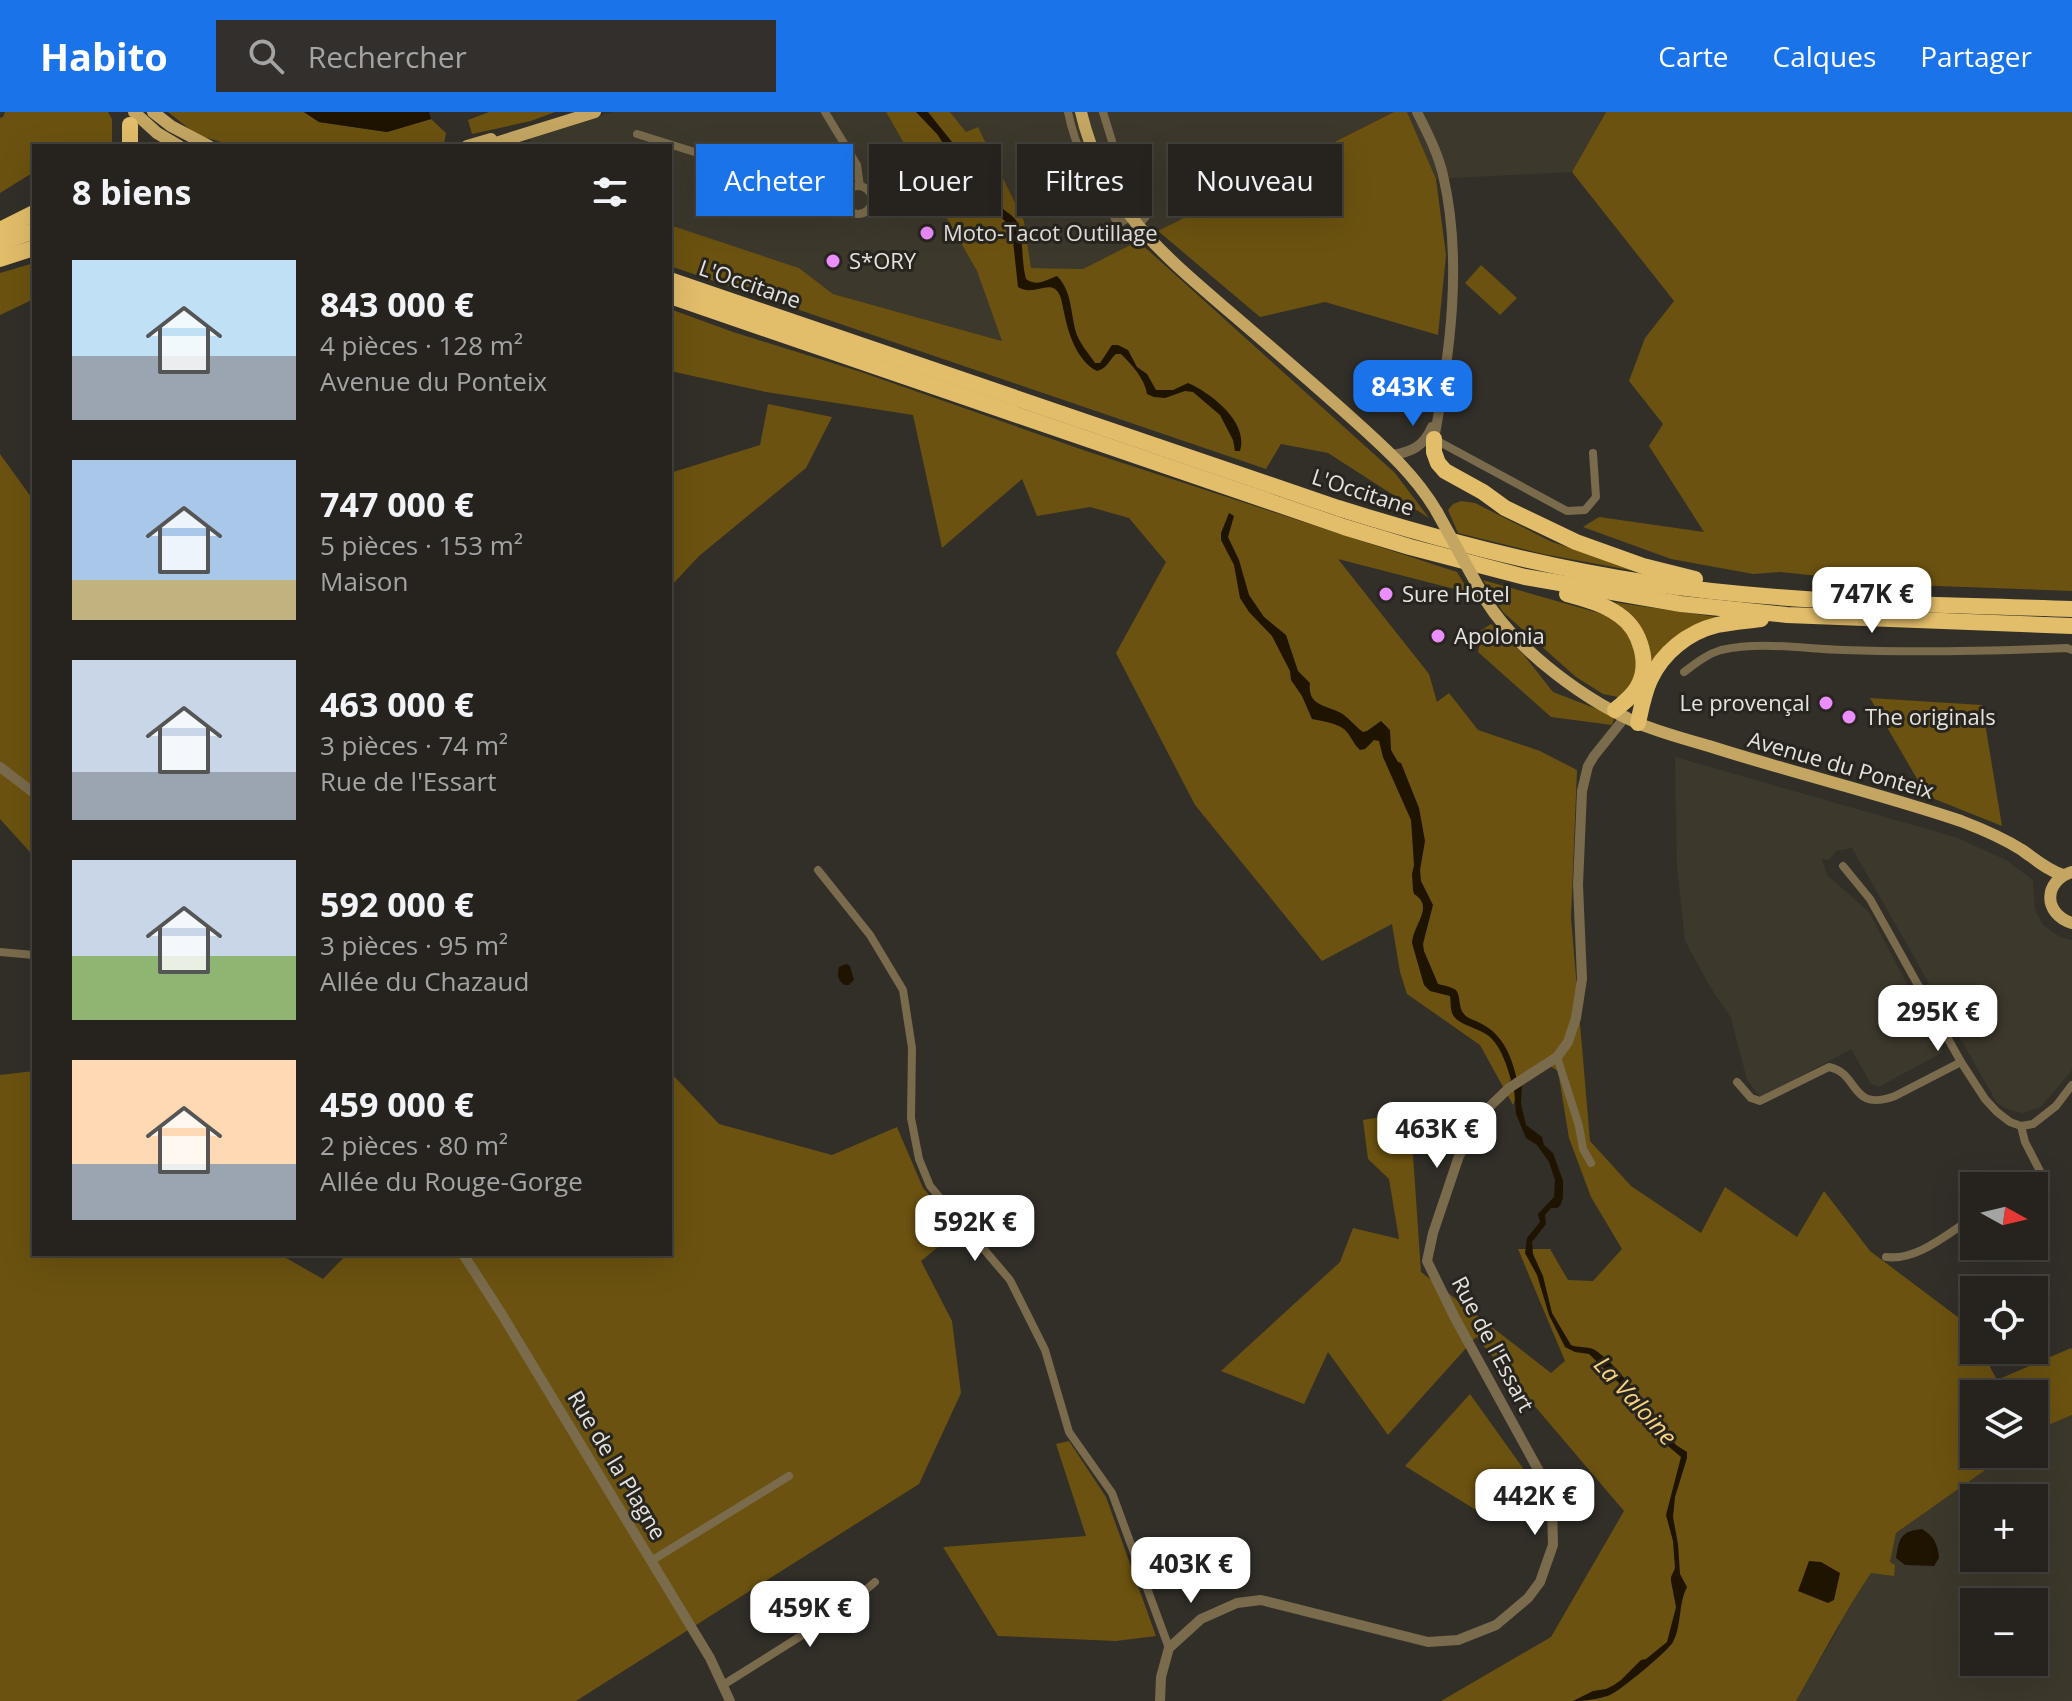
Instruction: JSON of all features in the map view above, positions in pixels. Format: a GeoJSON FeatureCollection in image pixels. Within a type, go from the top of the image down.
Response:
{"type":"FeatureCollection","features":[{"type":"Feature","properties":{"kind":"highway"},"geometry":{"type":"LineString","coordinates":[[130,116],[131,144]]}},
{"type":"Feature","properties":{"kind":"highway"},"geometry":{"type":"LineString","coordinates":[[135,144],[152,135]]}},
{"type":"Feature","properties":{"kind":"highway"},"geometry":{"type":"LineString","coordinates":[[0,230],[32,214]]}},
{"type":"Feature","properties":{"kind":"highway"},"geometry":{"type":"LineString","coordinates":[[0,243],[32,232]]}},
{"type":"Feature","properties":{"kind":"highway"},"geometry":{"type":"LineString","coordinates":[[0,259],[32,249]]}},
{"type":"Feature","properties":{"kind":"highway","name":"L'Occitane"},"geometry":{"type":"LineString","coordinates":[[672,281],[1338,508],[1507,557],[1601,576],[1700,590],[1808,600],[2072,609]]}},
{"type":"Feature","properties":{"kind":"highway","name":"L'Occitane"},"geometry":{"type":"LineString","coordinates":[[672,297],[1344,527],[1525,577],[1681,604],[1787,615],[2072,626]]}},
{"type":"Feature","properties":{"kind":"highway"},"geometry":{"type":"LineString","coordinates":[[1434,439],[1434,452],[1445,471],[1505,508],[1603,552],[1678,576],[1732,586],[1746,594]]}},
{"type":"Feature","properties":{"kind":"highway"},"geometry":{"type":"LineString","coordinates":[[1525,577],[1542,587],[1609,609],[1620,615],[1633,629],[1643,657],[1641,682],[1629,699],[1626,716]]}},
{"type":"Feature","properties":{"kind":"highway"},"geometry":{"type":"LineString","coordinates":[[1626,716],[1667,654],[1680,643],[1717,625],[1787,615]]}},
{"type":"Feature","properties":{"kind":"main road"},"geometry":{"type":"LineString","coordinates":[[153,112],[171,126],[205,144]]}},
{"type":"Feature","properties":{"kind":"main road"},"geometry":{"type":"LineString","coordinates":[[473,144],[570,112]]}},
{"type":"Feature","properties":{"kind":"main road"},"geometry":{"type":"LineString","coordinates":[[492,144],[595,112]]}},
{"type":"Feature","properties":{"kind":"main road"},"geometry":{"type":"LineString","coordinates":[[1081,112],[1092,151],[1114,194],[1166,257],[1392,455]]}},
{"type":"Feature","properties":{"kind":"main road"},"geometry":{"type":"LineString","coordinates":[[130,116],[152,135],[174,144]]}},
{"type":"Feature","properties":{"kind":"main road"},"geometry":{"type":"LineString","coordinates":[[152,135],[171,126]]}},
{"type":"Feature","properties":{"kind":"main road","name":"Avenue du Ponteix"},"geometry":{"type":"LineString","coordinates":[[1392,455],[1427,495],[1485,599],[1504,626],[1563,679],[1626,716],[1740,756],[1963,822],[2008,842],[2054,872],[2068,873]]}},
{"type":"Feature","properties":{"kind":"main road"},"geometry":{"type":"LineString","coordinates":[[2034,859],[2051,890]]}},
{"type":"Feature","properties":{"kind":"main road"},"geometry":{"type":"LineString","coordinates":[[2068,873],[2054,884],[2050,898],[2056,914],[2072,923]]}},
{"type":"Feature","properties":{"kind":"street"},"geometry":{"type":"LineString","coordinates":[[825,112],[857,165],[860,186]]}},
{"type":"Feature","properties":{"kind":"street"},"geometry":{"type":"LineString","coordinates":[[1068,112],[1084,162],[1118,224]]}},
{"type":"Feature","properties":{"kind":"street"},"geometry":{"type":"LineString","coordinates":[[1103,112],[1128,179],[1153,214],[1118,224]]}},
{"type":"Feature","properties":{"kind":"street"},"geometry":{"type":"LineString","coordinates":[[1417,112],[1439,158],[1451,216],[1454,266],[1445,373],[1434,439],[1567,511],[1585,510],[1596,497],[1593,453]]}},
{"type":"Feature","properties":{"kind":"street"},"geometry":{"type":"LineString","coordinates":[[637,134],[669,144]]}},
{"type":"Feature","properties":{"kind":"street"},"geometry":{"type":"LineString","coordinates":[[672,145],[696,152]]}},
{"type":"Feature","properties":{"kind":"street"},"geometry":{"type":"LineString","coordinates":[[853,188],[860,186],[871,196],[870,207],[866,211],[853,212]]}},
{"type":"Feature","properties":{"kind":"street"},"geometry":{"type":"LineString","coordinates":[[1113,235],[1118,224]]}},
{"type":"Feature","properties":{"kind":"street"},"geometry":{"type":"LineString","coordinates":[[1392,455],[1420,446],[1439,411]]}},
{"type":"Feature","properties":{"kind":"street"},"geometry":{"type":"LineString","coordinates":[[1684,672],[1721,650],[1764,646],[1947,653],[2072,650]]}},
{"type":"Feature","properties":{"kind":"street","name":"Rue de l'Essart"},"geometry":{"type":"LineString","coordinates":[[1169,1648],[1201,1619],[1237,1603],[1261,1600],[1428,1642],[1458,1640],[1496,1625],[1528,1598],[1540,1582],[1553,1545],[1552,1507],[1548,1495],[1540,1473],[1427,1261],[1433,1233],[1459,1156],[1487,1109],[1509,1088],[1557,1057],[1568,1042],[1576,1018],[1582,979],[1578,885],[1582,791],[1588,766],[1626,716]]}},
{"type":"Feature","properties":{"kind":"street"},"geometry":{"type":"LineString","coordinates":[[0,767],[32,791]]}},
{"type":"Feature","properties":{"kind":"street"},"geometry":{"type":"LineString","coordinates":[[1843,866],[1870,899],[1961,1062],[1997,1112],[2021,1126],[2033,1124],[2056,1106],[2072,1085]]}},
{"type":"Feature","properties":{"kind":"street"},"geometry":{"type":"LineString","coordinates":[[818,870],[870,935],[903,990],[912,1048],[911,1118],[919,1159],[930,1186],[1010,1280],[1045,1350],[1069,1432],[1112,1493],[1169,1648],[1161,1677],[1160,1701]]}},
{"type":"Feature","properties":{"kind":"street"},"geometry":{"type":"LineString","coordinates":[[0,952],[32,955]]}},
{"type":"Feature","properties":{"kind":"street"},"geometry":{"type":"LineString","coordinates":[[1557,1057],[1579,1126],[1583,1149],[1591,1163]]}},
{"type":"Feature","properties":{"kind":"street"},"geometry":{"type":"LineString","coordinates":[[1737,1082],[1751,1098],[1760,1101],[1829,1067],[1843,1073],[1862,1096],[1872,1101],[1884,1100],[1961,1062]]}},
{"type":"Feature","properties":{"kind":"street"},"geometry":{"type":"LineString","coordinates":[[2021,1126],[2025,1142],[2040,1172]]}},
{"type":"Feature","properties":{"kind":"street"},"geometry":{"type":"LineString","coordinates":[[1886,1257],[1914,1254],[1960,1226]]}},
{"type":"Feature","properties":{"kind":"street","name":"Rue de la Plagne"},"geometry":{"type":"LineString","coordinates":[[464,1256],[710,1658],[730,1701]]}},
{"type":"Feature","properties":{"kind":"street"},"geometry":{"type":"LineString","coordinates":[[651,1561],[789,1476]]}},
{"type":"Feature","properties":{"kind":"street"},"geometry":{"type":"LineString","coordinates":[[723,1685],[842,1610],[875,1582]]}},
{"type":"Feature","properties":{"kind":"shaded area"},"geometry":{"type":"Polygon","coordinates":[[[5,112],[108,112],[112,119],[112,144],[32,144],[32,173],[0,193],[0,118],[5,112]]]}},
{"type":"Feature","properties":{"kind":"shaded area"},"geometry":{"type":"Polygon","coordinates":[[[168,112],[304,112],[319,122],[387,132],[431,119],[446,133],[444,144],[228,144],[197,135],[168,112]]]}},
{"type":"Feature","properties":{"kind":"shaded area"},"geometry":{"type":"Polygon","coordinates":[[[489,112],[555,112],[531,121],[472,134],[468,120],[489,112]]]}},
{"type":"Feature","properties":{"kind":"shaded area"},"geometry":{"type":"Polygon","coordinates":[[[613,112],[886,112],[904,144],[869,144],[869,216],[946,216],[977,271],[1003,341],[833,294],[799,268],[672,226],[672,144],[532,144],[530,138],[613,112]]]}},
{"type":"Feature","properties":{"kind":"shaded area"},"geometry":{"type":"Polygon","coordinates":[[[886,112],[950,112],[966,132],[978,127],[986,144],[904,144],[886,112]]]}},
{"type":"Feature","properties":{"kind":"shaded area"},"geometry":{"type":"Polygon","coordinates":[[[950,112],[1394,112],[1331,144],[1168,144],[1168,216],[1188,216],[1083,269],[1031,268],[1022,216],[1152,216],[1152,144],[1017,144],[1017,207],[1001,174],[1001,144],[986,144],[978,127],[966,132],[950,112]]]}},
{"type":"Feature","properties":{"kind":"shaded area"},"geometry":{"type":"Polygon","coordinates":[[[1394,112],[1407,112],[1436,179],[1446,255],[1438,335],[1325,302],[1260,317],[1158,231],[1188,216],[1342,216],[1342,144],[1331,144],[1394,112]]]}},
{"type":"Feature","properties":{"kind":"shaded area"},"geometry":{"type":"Polygon","coordinates":[[[1407,112],[1606,112],[1572,172],[1436,179],[1407,112]]]}},
{"type":"Feature","properties":{"kind":"shaded area"},"geometry":{"type":"Polygon","coordinates":[[[1606,112],[2072,112],[2072,591],[1909,585],[1780,572],[1753,574],[1671,559],[1583,527],[1599,517],[1704,532],[1649,446],[1663,424],[1629,381],[1645,338],[1674,301],[1572,172],[1606,112]]]}},
{"type":"Feature","properties":{"kind":"shaded area"},"geometry":{"type":"Polygon","coordinates":[[[1001,174],[1017,207],[1017,216],[1022,216],[1024,221],[1031,268],[1083,269],[1138,241],[1395,473],[1429,518],[1328,453],[1281,444],[1266,469],[672,267],[672,226],[799,268],[833,294],[1002,341],[977,271],[946,216],[1001,216],[1001,174]]]}},
{"type":"Feature","properties":{"kind":"shaded area"},"geometry":{"type":"Polygon","coordinates":[[[32,264],[32,300],[0,315],[0,273],[32,264]]]}},
{"type":"Feature","properties":{"kind":"shaded area"},"geometry":{"type":"Polygon","coordinates":[[[1481,265],[1517,298],[1500,315],[1465,283],[1481,265]]]}},
{"type":"Feature","properties":{"kind":"shaded area"},"geometry":{"type":"Polygon","coordinates":[[[672,310],[1089,452],[1457,572],[1466,592],[1338,559],[1429,674],[1437,702],[1449,693],[1478,730],[1540,751],[1577,770],[1571,918],[1590,1141],[1631,1186],[1701,1233],[1725,1187],[1797,1237],[1824,1191],[1870,1251],[1960,1319],[1960,1364],[1988,1364],[1997,1380],[1960,1380],[1960,1468],[1988,1468],[1965,1484],[1960,1484],[1960,1488],[1896,1533],[1890,1562],[1895,1565],[1894,1576],[1871,1573],[1796,1701],[1441,1701],[1551,1637],[1624,1511],[1476,1337],[1388,1435],[1328,1352],[1304,1404],[1221,1371],[1340,1262],[1353,1228],[1399,1239],[1389,1179],[1368,1159],[1363,1120],[1410,1112],[1421,1272],[1551,1373],[1565,1361],[1518,1249],[1550,1249],[1568,1280],[1593,1281],[1622,1249],[1591,1197],[1569,1138],[1558,1071],[1542,1061],[1526,1072],[1513,1105],[1480,1045],[1407,994],[1392,924],[1322,961],[1195,805],[1116,653],[1166,562],[1129,518],[1090,507],[1037,516],[1022,479],[942,548],[913,415],[766,392],[672,371],[672,310]]]}},
{"type":"Feature","properties":{"kind":"shaded area"},"geometry":{"type":"Polygon","coordinates":[[[768,404],[832,417],[806,468],[699,556],[672,585],[672,472],[760,445],[768,404]]]}},
{"type":"Feature","properties":{"kind":"shaded area"},"geometry":{"type":"Polygon","coordinates":[[[0,454],[32,498],[32,853],[0,819],[0,454]]]}},
{"type":"Feature","properties":{"kind":"shaded area"},"geometry":{"type":"Polygon","coordinates":[[[1461,501],[1475,503],[1552,542],[1651,574],[1543,554],[1458,533],[1448,510],[1461,501]]]}},
{"type":"Feature","properties":{"kind":"shaded area"},"geometry":{"type":"Polygon","coordinates":[[[1483,580],[1606,615],[1632,635],[1639,667],[1630,693],[1618,697],[1603,694],[1576,677],[1503,612],[1483,580]]]}},
{"type":"Feature","properties":{"kind":"shaded area"},"geometry":{"type":"Polygon","coordinates":[[[1605,601],[1731,619],[1692,628],[1648,674],[1648,646],[1605,601]]]}},
{"type":"Feature","properties":{"kind":"shaded area"},"geometry":{"type":"Polygon","coordinates":[[[1491,624],[1523,654],[1553,692],[1615,716],[1612,725],[1551,717],[1478,652],[1479,632],[1491,624]]]}},
{"type":"Feature","properties":{"kind":"shaded area"},"geometry":{"type":"Polygon","coordinates":[[[1870,698],[1982,705],[2002,826],[1927,796],[1870,698]]]}},
{"type":"Feature","properties":{"kind":"shaded area"},"geometry":{"type":"Polygon","coordinates":[[[1675,757],[1955,837],[2006,860],[2033,880],[2035,909],[2043,925],[2060,937],[2072,940],[2072,1070],[2041,1107],[2023,1113],[1997,1103],[1852,848],[1836,851],[1829,860],[1822,859],[1827,875],[1869,912],[1943,1052],[1879,1087],[1871,1084],[1851,1049],[1761,1098],[1747,1080],[1731,1018],[1685,941],[1677,867],[1675,757]]]}},
{"type":"Feature","properties":{"kind":"shaded area"},"geometry":{"type":"Polygon","coordinates":[[[32,1071],[32,1256],[283,1256],[323,1279],[345,1256],[672,1256],[672,1074],[719,1124],[832,1155],[897,1127],[923,1188],[960,1229],[921,1261],[952,1321],[961,1393],[919,1484],[576,1701],[0,1701],[0,1075],[32,1071]]]}},
{"type":"Feature","properties":{"kind":"shaded area"},"geometry":{"type":"Polygon","coordinates":[[[2071,1348],[2072,1415],[2048,1425],[2048,1380],[1997,1380],[2034,1364],[2048,1364],[2048,1358],[2071,1348]]]}},
{"type":"Feature","properties":{"kind":"shaded area"},"geometry":{"type":"Polygon","coordinates":[[[1470,1394],[1525,1471],[1492,1520],[1405,1466],[1470,1394]]]}},
{"type":"Feature","properties":{"kind":"shaded area"},"geometry":{"type":"Polygon","coordinates":[[[2072,1415],[2072,1701],[1796,1701],[1847,1608],[1871,1572],[1890,1562],[1896,1533],[1960,1487],[1960,1572],[2048,1572],[2048,1484],[1965,1484],[1987,1468],[2048,1468],[2048,1425],[2072,1415]]]}},
{"type":"Feature","properties":{"kind":"shaded area"},"geometry":{"type":"Polygon","coordinates":[[[1069,1441],[1106,1497],[1156,1636],[1116,1641],[998,1636],[943,1547],[1086,1536],[1056,1444],[1069,1441]]]}},
{"type":"Feature","properties":{"kind":"water"},"geometry":{"type":"Polygon","coordinates":[[[304,112],[429,112],[431,119],[387,132],[319,122],[304,112]]]}},
{"type":"Feature","properties":{"kind":"water"},"geometry":{"type":"Polygon","coordinates":[[[916,112],[928,112],[954,144],[944,144],[916,112]]]}},
{"type":"Feature","properties":{"kind":"water"},"geometry":{"type":"Polygon","coordinates":[[[1001,207],[1018,224],[1026,279],[1038,283],[1057,276],[1062,282],[1069,296],[1077,335],[1095,363],[1100,363],[1112,345],[1118,345],[1128,350],[1156,390],[1173,390],[1188,383],[1197,388],[1217,401],[1234,419],[1241,440],[1240,451],[1235,451],[1220,415],[1193,392],[1185,391],[1165,398],[1147,394],[1141,378],[1121,354],[1116,354],[1097,371],[1084,361],[1071,337],[1057,291],[1047,287],[1028,290],[1018,287],[1012,232],[999,216],[1001,207]]]}},
{"type":"Feature","properties":{"kind":"water"},"geometry":{"type":"Polygon","coordinates":[[[1229,513],[1234,516],[1228,537],[1239,560],[1249,595],[1264,617],[1286,635],[1298,671],[1310,683],[1311,696],[1341,713],[1363,732],[1381,721],[1390,730],[1391,750],[1401,763],[1419,808],[1425,841],[1421,881],[1433,905],[1424,951],[1438,984],[1456,990],[1464,1014],[1495,1033],[1509,1055],[1517,1080],[1508,1083],[1511,1080],[1506,1064],[1492,1039],[1456,1019],[1450,996],[1430,991],[1424,985],[1412,943],[1423,904],[1413,890],[1411,820],[1379,741],[1374,740],[1360,750],[1344,729],[1312,719],[1272,636],[1240,598],[1234,565],[1221,540],[1229,513]]]}},
{"type":"Feature","properties":{"kind":"water"},"geometry":{"type":"Polygon","coordinates":[[[850,966],[854,980],[849,985],[844,985],[838,975],[839,967],[850,966]]]}},
{"type":"Feature","properties":{"kind":"water","name":"La Valoine"},"geometry":{"type":"Polygon","coordinates":[[[1522,1084],[1521,1104],[1526,1125],[1542,1137],[1544,1145],[1553,1153],[1563,1181],[1560,1206],[1551,1208],[1545,1215],[1546,1224],[1532,1242],[1552,1313],[1571,1345],[1592,1349],[1605,1358],[1676,1445],[1687,1452],[1673,1517],[1680,1574],[1687,1587],[1676,1635],[1662,1654],[1623,1686],[1610,1695],[1587,1700],[1573,1701],[1614,1685],[1641,1660],[1667,1642],[1676,1607],[1671,1581],[1675,1568],[1673,1541],[1666,1515],[1681,1457],[1645,1419],[1618,1382],[1589,1354],[1565,1347],[1549,1315],[1537,1275],[1525,1253],[1527,1238],[1540,1222],[1538,1214],[1554,1197],[1555,1180],[1549,1162],[1537,1145],[1526,1138],[1516,1114],[1514,1089],[1522,1084]]]}},
{"type":"Feature","properties":{"kind":"water"},"geometry":{"type":"Polygon","coordinates":[[[1922,1529],[1935,1541],[1939,1558],[1934,1566],[1905,1565],[1896,1558],[1900,1541],[1905,1534],[1922,1529]]]}},
{"type":"Feature","properties":{"kind":"water"},"geometry":{"type":"Polygon","coordinates":[[[1809,1561],[1821,1562],[1840,1573],[1834,1600],[1828,1603],[1798,1591],[1809,1561]]]}},
{"type":"Feature","properties":{"kind":"place","name":"Moto-Tacot Outillage"},"geometry":{"type":"Point","coordinates":[927,233]}},
{"type":"Feature","properties":{"kind":"place","name":"S*ORY"},"geometry":{"type":"Point","coordinates":[833,261]}},
{"type":"Feature","properties":{"kind":"place","name":"Sure Hotel"},"geometry":{"type":"Point","coordinates":[1386,594]}},
{"type":"Feature","properties":{"kind":"place","name":"Apolonia"},"geometry":{"type":"Point","coordinates":[1438,636]}},
{"type":"Feature","properties":{"kind":"place","name":"Le provençal"},"geometry":{"type":"Point","coordinates":[1826,703]}},
{"type":"Feature","properties":{"kind":"place","name":"The originals"},"geometry":{"type":"Point","coordinates":[1849,717]}}]}
